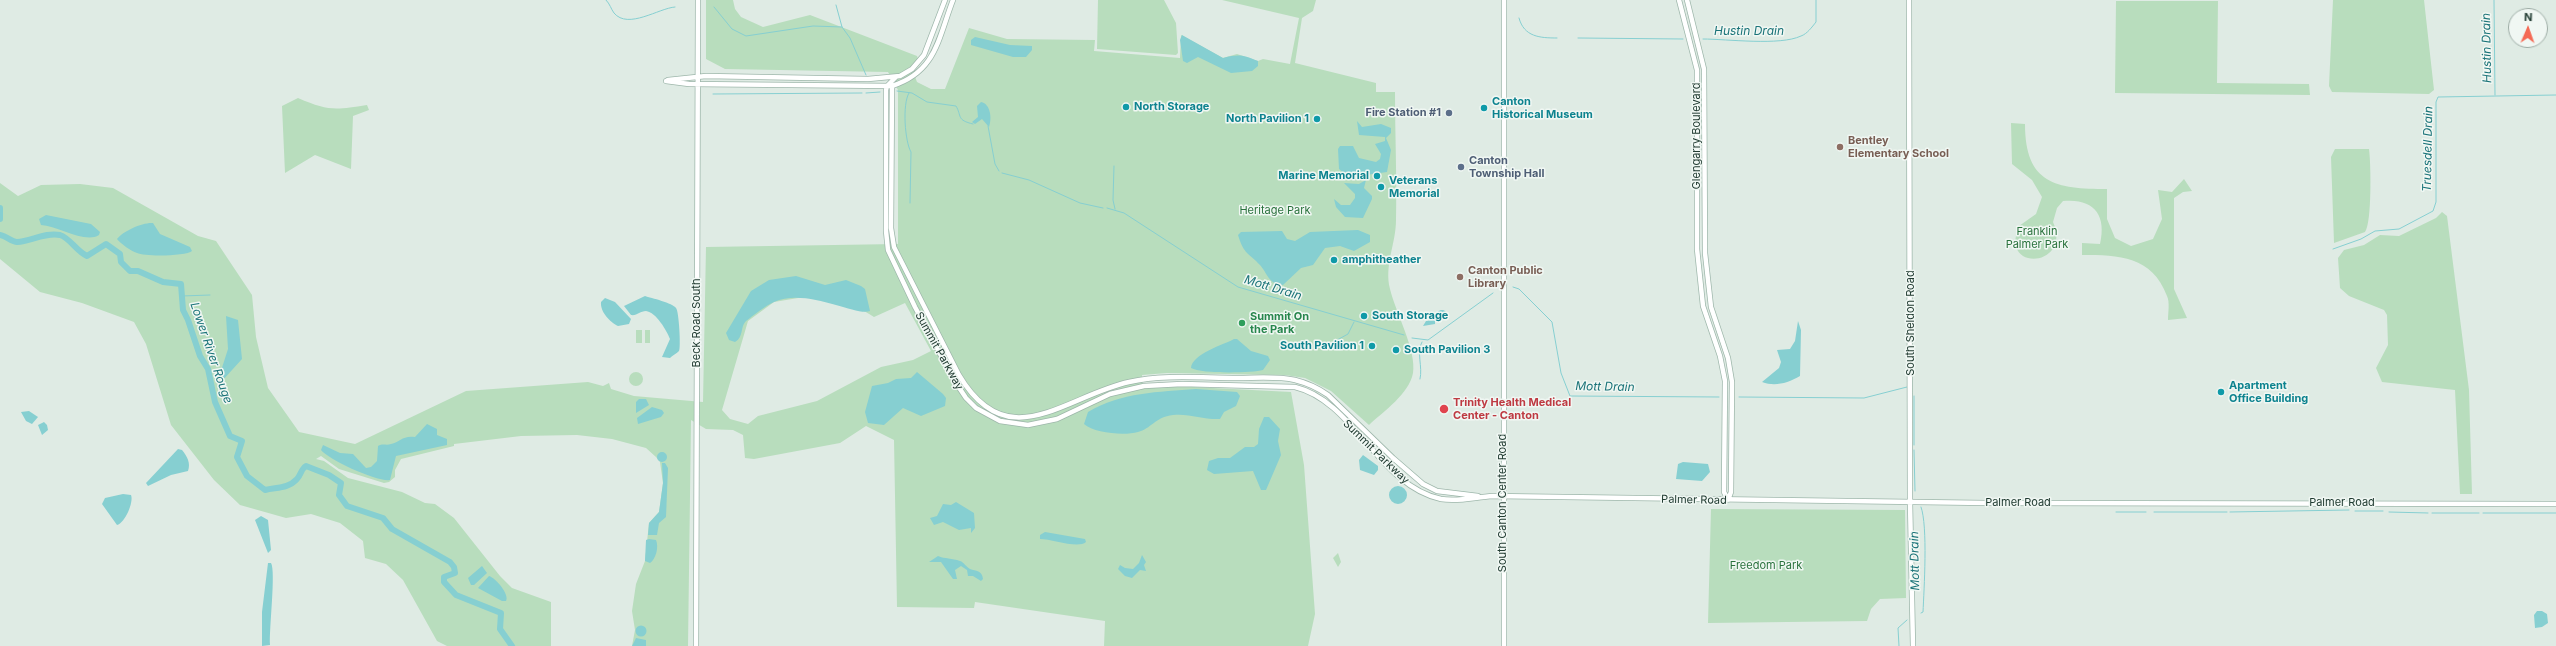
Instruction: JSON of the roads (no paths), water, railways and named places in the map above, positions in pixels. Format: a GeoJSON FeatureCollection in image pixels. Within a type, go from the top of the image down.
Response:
{"type":"FeatureCollection","features":[{"type":"Feature","properties":{"kind":"street","name":"Beck Road South"},"geometry":{"type":"LineString","coordinates":[[696,646],[698,0]]}},
{"type":"Feature","properties":{"kind":"street"},"geometry":{"type":"LineString","coordinates":[[889,86],[896,77],[912,69],[921,59],[945,0]]}},
{"type":"Feature","properties":{"kind":"street"},"geometry":{"type":"LineString","coordinates":[[896,77],[698,76],[666,81],[698,84],[889,86],[912,78],[928,63],[952,0]]}},
{"type":"Feature","properties":{"kind":"street","name":"South Canton Center Road"},"geometry":{"type":"LineString","coordinates":[[1504,0],[1504,646]]}},
{"type":"Feature","properties":{"kind":"street","name":"Glengarry Boulevard"},"geometry":{"type":"LineString","coordinates":[[1679,0],[1697,70],[1699,274],[1706,318],[1720,356],[1725,381],[1724,492],[1728,500]]}},
{"type":"Feature","properties":{"kind":"street","name":"Glengarry Boulevard"},"geometry":{"type":"LineString","coordinates":[[1687,0],[1705,80],[1706,273],[1713,316],[1728,358],[1732,382],[1732,492],[1728,500]]}},
{"type":"Feature","properties":{"kind":"street","name":"South Sheldon Road"},"geometry":{"type":"LineString","coordinates":[[1909,0],[1910,502],[1913,646]]}},
{"type":"Feature","properties":{"kind":"street"},"geometry":{"type":"LineString","coordinates":[[796,77],[796,84]]}},
{"type":"Feature","properties":{"kind":"street","name":"Summit Parkway"},"geometry":{"type":"LineString","coordinates":[[889,86],[886,231],[890,256],[957,386],[971,403],[984,413],[1006,422],[1028,425],[1050,421],[1110,394],[1144,386],[1182,384],[1295,387],[1311,392],[1327,404],[1399,477],[1414,488],[1430,496],[1445,500],[1461,500],[1479,497]]}},
{"type":"Feature","properties":{"kind":"street","name":"Summit Parkway"},"geometry":{"type":"LineString","coordinates":[[889,86],[891,228],[894,247],[959,375],[971,393],[985,405],[1005,415],[1032,418],[1055,411],[1104,389],[1143,379],[1290,379],[1309,385],[1328,395],[1392,458],[1423,484],[1437,491],[1479,497]]}},
{"type":"Feature","properties":{"kind":"street"},"geometry":{"type":"LineString","coordinates":[[1699,274],[1706,273]]}},
{"type":"Feature","properties":{"kind":"street"},"geometry":{"type":"LineString","coordinates":[[1706,318],[1713,316]]}},
{"type":"Feature","properties":{"kind":"street"},"geometry":{"type":"LineString","coordinates":[[1724,475],[1732,476]]}},
{"type":"Feature","properties":{"kind":"street","name":"Palmer Road"},"geometry":{"type":"LineString","coordinates":[[1479,497],[1910,502],[2556,504]]}},
{"type":"Feature","properties":{"kind":"water"},"geometry":{"type":"Polygon","coordinates":[[[1182,35],[1223,58],[1244,56],[1258,61],[1258,66],[1252,71],[1231,73],[1198,57],[1187,63],[1183,61],[1180,40],[1182,35]]]}},
{"type":"Feature","properties":{"kind":"water"},"geometry":{"type":"Polygon","coordinates":[[[975,37],[1010,45],[1032,46],[1032,50],[1026,57],[1013,57],[971,45],[971,40],[975,37]]]}},
{"type":"Feature","properties":{"kind":"water"},"geometry":{"type":"Polygon","coordinates":[[[981,102],[987,106],[990,112],[989,127],[982,119],[975,124],[972,122],[978,117],[977,106],[981,102]]]}},
{"type":"Feature","properties":{"kind":"water"},"geometry":{"type":"Polygon","coordinates":[[[1357,121],[1362,127],[1381,124],[1391,128],[1391,133],[1386,138],[1391,150],[1387,172],[1366,175],[1354,172],[1344,173],[1339,169],[1338,149],[1340,146],[1353,146],[1359,158],[1376,162],[1380,159],[1381,154],[1375,144],[1385,141],[1385,137],[1359,135],[1357,121]]]}},
{"type":"Feature","properties":{"kind":"water"},"geometry":{"type":"Polygon","coordinates":[[[1366,180],[1364,188],[1372,196],[1372,199],[1363,218],[1345,217],[1336,207],[1334,199],[1341,205],[1350,205],[1355,198],[1355,194],[1344,183],[1359,184],[1366,180]]]}},
{"type":"Feature","properties":{"kind":"water"},"geometry":{"type":"Polygon","coordinates":[[[46,215],[91,224],[100,232],[99,235],[93,237],[79,236],[41,225],[39,219],[46,215]]]}},
{"type":"Feature","properties":{"kind":"water"},"geometry":{"type":"Polygon","coordinates":[[[153,223],[160,234],[190,247],[192,251],[189,253],[175,255],[141,254],[129,249],[117,239],[124,233],[134,228],[144,224],[153,223]]]}},
{"type":"Feature","properties":{"kind":"water"},"geometry":{"type":"Polygon","coordinates":[[[1358,230],[1370,235],[1370,242],[1354,251],[1340,246],[1325,248],[1313,265],[1301,268],[1283,285],[1271,281],[1260,265],[1247,253],[1240,242],[1238,235],[1241,232],[1282,231],[1287,239],[1295,241],[1310,232],[1358,230]]]}},
{"type":"Feature","properties":{"kind":"water"},"geometry":{"type":"Polygon","coordinates":[[[796,276],[825,285],[846,280],[861,286],[865,289],[870,311],[863,312],[815,300],[787,298],[774,302],[746,321],[738,340],[735,342],[729,340],[726,333],[751,291],[769,280],[796,276]]]}},
{"type":"Feature","properties":{"kind":"water"},"geometry":{"type":"Polygon","coordinates":[[[645,296],[671,304],[676,308],[680,348],[679,351],[670,358],[662,357],[670,339],[664,327],[657,318],[650,312],[646,311],[631,315],[624,306],[645,296]]]}},
{"type":"Feature","properties":{"kind":"water"},"geometry":{"type":"Polygon","coordinates":[[[605,298],[615,302],[631,319],[629,324],[618,326],[609,319],[601,306],[601,302],[605,298]]]}},
{"type":"Feature","properties":{"kind":"water"},"geometry":{"type":"Polygon","coordinates":[[[1440,310],[1444,310],[1446,311],[1446,319],[1440,320],[1437,317],[1437,313],[1440,310]]]}},
{"type":"Feature","properties":{"kind":"water"},"geometry":{"type":"Polygon","coordinates":[[[226,316],[238,320],[242,359],[222,381],[219,377],[228,349],[226,316]]]}},
{"type":"Feature","properties":{"kind":"water"},"geometry":{"type":"Polygon","coordinates":[[[1435,320],[1435,324],[1423,326],[1426,321],[1435,320]]]}},
{"type":"Feature","properties":{"kind":"water"},"geometry":{"type":"Polygon","coordinates":[[[1798,321],[1801,330],[1800,376],[1781,384],[1762,382],[1779,368],[1781,362],[1777,350],[1790,349],[1795,341],[1798,321]]]}},
{"type":"Feature","properties":{"kind":"water"},"geometry":{"type":"Polygon","coordinates":[[[1237,339],[1251,351],[1268,356],[1270,360],[1263,370],[1215,372],[1191,368],[1193,363],[1202,354],[1237,339]]]}},
{"type":"Feature","properties":{"kind":"water"},"geometry":{"type":"Polygon","coordinates":[[[917,372],[943,394],[946,398],[945,406],[921,416],[903,408],[884,425],[868,423],[865,412],[872,386],[888,383],[896,379],[911,378],[917,372]]]}},
{"type":"Feature","properties":{"kind":"water"},"geometry":{"type":"Polygon","coordinates":[[[1196,389],[1237,392],[1240,396],[1236,406],[1224,412],[1220,419],[1173,415],[1157,420],[1138,432],[1125,434],[1102,432],[1084,424],[1088,412],[1114,400],[1154,392],[1196,389]]]}},
{"type":"Feature","properties":{"kind":"water"},"geometry":{"type":"Polygon","coordinates":[[[639,399],[646,399],[649,405],[636,413],[636,402],[639,399]]]}},
{"type":"Feature","properties":{"kind":"water"},"geometry":{"type":"Polygon","coordinates":[[[652,407],[662,410],[664,413],[661,417],[638,424],[637,418],[652,407]]]}},
{"type":"Feature","properties":{"kind":"water"},"geometry":{"type":"Polygon","coordinates":[[[29,411],[38,417],[32,424],[26,421],[21,412],[29,411]]]}},
{"type":"Feature","properties":{"kind":"water"},"geometry":{"type":"Polygon","coordinates":[[[1264,417],[1269,417],[1280,429],[1278,441],[1281,455],[1266,490],[1261,490],[1253,471],[1214,474],[1207,470],[1209,461],[1218,458],[1230,458],[1245,447],[1254,447],[1258,444],[1259,429],[1264,417]]]}},
{"type":"Feature","properties":{"kind":"water"},"geometry":{"type":"Polygon","coordinates":[[[44,422],[47,425],[48,430],[42,435],[38,425],[44,422]]]}},
{"type":"Feature","properties":{"kind":"water"},"geometry":{"type":"Polygon","coordinates":[[[427,424],[437,429],[437,435],[447,439],[447,445],[396,456],[390,480],[375,478],[354,470],[333,459],[321,450],[323,445],[340,453],[353,454],[366,468],[371,467],[377,461],[378,446],[389,445],[407,437],[415,437],[427,424]]]}},
{"type":"Feature","properties":{"kind":"water"},"geometry":{"type":"Polygon","coordinates":[[[178,449],[182,450],[187,457],[189,462],[188,471],[171,475],[148,486],[146,483],[178,449]]]}},
{"type":"Feature","properties":{"kind":"water"},"geometry":{"type":"Polygon","coordinates":[[[660,452],[664,452],[666,453],[666,461],[660,462],[657,459],[657,455],[660,452]]]}},
{"type":"Feature","properties":{"kind":"water"},"geometry":{"type":"Polygon","coordinates":[[[1363,455],[1378,466],[1378,470],[1374,475],[1360,470],[1359,460],[1363,455]]]}},
{"type":"Feature","properties":{"kind":"water"},"geometry":{"type":"Polygon","coordinates":[[[1683,462],[1708,464],[1710,472],[1702,481],[1676,479],[1678,464],[1683,462]]]}},
{"type":"Feature","properties":{"kind":"water"},"geometry":{"type":"Polygon","coordinates":[[[662,463],[665,463],[668,468],[666,517],[659,523],[657,535],[648,535],[649,523],[659,512],[663,483],[662,463]]]}},
{"type":"Feature","properties":{"kind":"water"},"geometry":{"type":"Polygon","coordinates":[[[1398,486],[1404,489],[1407,495],[1404,501],[1398,504],[1392,501],[1389,495],[1392,489],[1398,486]]]}},
{"type":"Feature","properties":{"kind":"water"},"geometry":{"type":"Polygon","coordinates":[[[123,494],[131,495],[132,498],[126,516],[117,525],[102,504],[105,498],[123,494]]]}},
{"type":"Feature","properties":{"kind":"water"},"geometry":{"type":"Polygon","coordinates":[[[956,502],[974,513],[975,528],[971,533],[971,528],[959,530],[943,522],[934,525],[930,518],[937,516],[943,504],[951,505],[956,502]]]}},
{"type":"Feature","properties":{"kind":"water"},"geometry":{"type":"Polygon","coordinates":[[[261,516],[268,520],[271,550],[268,553],[255,520],[261,516]]]}},
{"type":"Feature","properties":{"kind":"water"},"geometry":{"type":"Polygon","coordinates":[[[1045,532],[1085,539],[1086,542],[1082,544],[1071,544],[1040,539],[1040,535],[1045,532]]]}},
{"type":"Feature","properties":{"kind":"water"},"geometry":{"type":"Polygon","coordinates":[[[646,540],[656,540],[657,546],[655,556],[650,563],[645,561],[646,540]]]}},
{"type":"Feature","properties":{"kind":"water"},"geometry":{"type":"Polygon","coordinates":[[[1142,555],[1146,562],[1144,565],[1146,571],[1140,570],[1132,578],[1125,576],[1118,569],[1120,565],[1125,568],[1133,569],[1139,563],[1142,555]]]}},
{"type":"Feature","properties":{"kind":"water"},"geometry":{"type":"Polygon","coordinates":[[[938,556],[961,562],[970,569],[980,572],[983,579],[981,581],[973,576],[968,576],[967,570],[961,566],[955,570],[957,579],[953,579],[941,562],[929,562],[938,556]]]}},
{"type":"Feature","properties":{"kind":"water"},"geometry":{"type":"Polygon","coordinates":[[[268,563],[271,563],[273,577],[270,645],[262,646],[262,612],[268,563]]]}},
{"type":"Feature","properties":{"kind":"water"},"geometry":{"type":"Polygon","coordinates":[[[482,566],[487,573],[474,585],[471,585],[468,578],[482,566]]]}},
{"type":"Feature","properties":{"kind":"water"},"geometry":{"type":"Polygon","coordinates":[[[489,576],[502,587],[507,598],[506,601],[502,601],[478,588],[489,576]]]}},
{"type":"Feature","properties":{"kind":"water"},"geometry":{"type":"Polygon","coordinates":[[[2537,611],[2542,611],[2547,614],[2548,623],[2542,627],[2535,628],[2534,615],[2537,611]]]}},
{"type":"Feature","properties":{"kind":"water"},"geometry":{"type":"Polygon","coordinates":[[[639,626],[643,626],[645,627],[645,635],[639,636],[636,633],[636,629],[639,626]]]}},
{"type":"Feature","properties":{"kind":"water"},"geometry":{"type":"Polygon","coordinates":[[[636,638],[646,640],[646,646],[632,646],[636,638]]]}},
{"type":"Feature","properties":{"kind":"waterway"},"geometry":{"type":"LineString","coordinates":[[606,0],[614,13],[620,18],[627,19],[644,17],[675,7]]}},
{"type":"Feature","properties":{"kind":"waterway","name":"Hustin Drain"},"geometry":{"type":"LineString","coordinates":[[1703,39],[1780,41],[1801,36],[1816,22],[1816,0]]}},
{"type":"Feature","properties":{"kind":"waterway","name":"Hustin Drain"},"geometry":{"type":"LineString","coordinates":[[2494,0],[2495,95]]}},
{"type":"Feature","properties":{"kind":"waterway","name":"Mott Drain"},"geometry":{"type":"LineString","coordinates":[[836,5],[842,27],[850,38],[866,75]]}},
{"type":"Feature","properties":{"kind":"waterway"},"geometry":{"type":"LineString","coordinates":[[714,7],[732,29],[746,36],[813,26],[842,27]]}},
{"type":"Feature","properties":{"kind":"waterway","name":"Hustin Drain"},"geometry":{"type":"LineString","coordinates":[[1519,18],[1521,24],[1529,33],[1539,37],[1557,38]]}},
{"type":"Feature","properties":{"kind":"waterway","name":"Hustin Drain"},"geometry":{"type":"LineString","coordinates":[[1578,38],[1683,39]]}},
{"type":"Feature","properties":{"kind":"waterway","name":"Mott Drain"},"geometry":{"type":"LineString","coordinates":[[897,91],[912,93],[927,102],[956,106],[960,117],[964,121],[973,124]]}},
{"type":"Feature","properties":{"kind":"waterway","name":"Mott Drain"},"geometry":{"type":"LineString","coordinates":[[866,93],[880,92]]}},
{"type":"Feature","properties":{"kind":"waterway"},"geometry":{"type":"LineString","coordinates":[[713,94],[862,93]]}},
{"type":"Feature","properties":{"kind":"waterway"},"geometry":{"type":"LineString","coordinates":[[909,93],[906,105],[905,123],[907,140],[911,152],[910,203]]}},
{"type":"Feature","properties":{"kind":"waterway","name":"Truesdell Drain"},"geometry":{"type":"LineString","coordinates":[[2333,249],[2361,239],[2375,231],[2399,229],[2433,211],[2436,202],[2436,102],[2438,97],[2556,95]]}},
{"type":"Feature","properties":{"kind":"waterway","name":"Mott Drain"},"geometry":{"type":"LineString","coordinates":[[988,126],[995,164],[999,171]]}},
{"type":"Feature","properties":{"kind":"waterway"},"geometry":{"type":"LineString","coordinates":[[1114,166],[1113,200],[1115,209]]}},
{"type":"Feature","properties":{"kind":"waterway","name":"Mott Drain"},"geometry":{"type":"LineString","coordinates":[[1002,173],[1029,180],[1080,203],[1103,208]]}},
{"type":"Feature","properties":{"kind":"waterway","name":"Lower River Rouge"},"geometry":{"type":"LineString","coordinates":[[0,208],[0,219]]}},
{"type":"Feature","properties":{"kind":"waterway","name":"Mott Drain"},"geometry":{"type":"LineString","coordinates":[[1107,208],[1124,213],[1238,287],[1404,335]]}},
{"type":"Feature","properties":{"kind":"waterway","name":"Lower River Rouge"},"geometry":{"type":"LineString","coordinates":[[0,235],[17,242],[55,234],[60,235],[87,256],[106,244],[120,254],[121,262],[130,271],[138,271],[163,282],[181,284],[183,310],[188,320],[200,356],[208,369],[215,402],[230,436],[242,441],[237,457],[247,476],[265,490],[290,485],[297,479],[306,466],[329,475],[341,483],[339,495],[347,506],[383,518],[392,529],[450,562],[454,567],[455,573],[444,577],[444,582],[456,595],[501,613],[500,629],[512,646]]}},
{"type":"Feature","properties":{"kind":"waterway","name":"Mott Drain"},"geometry":{"type":"LineString","coordinates":[[1513,287],[1519,289],[1552,322],[1561,373],[1570,396],[1719,397]]}},
{"type":"Feature","properties":{"kind":"waterway","name":"Mott Drain"},"geometry":{"type":"LineString","coordinates":[[1412,338],[1428,340],[1493,293]]}},
{"type":"Feature","properties":{"kind":"waterway"},"geometry":{"type":"LineString","coordinates":[[182,296],[210,295]]}},
{"type":"Feature","properties":{"kind":"waterway"},"geometry":{"type":"LineString","coordinates":[[1328,345],[1348,334],[1354,322]]}},
{"type":"Feature","properties":{"kind":"waterway"},"geometry":{"type":"LineString","coordinates":[[1420,379],[1420,346],[1422,342]]}},
{"type":"Feature","properties":{"kind":"waterway","name":"Mott Drain"},"geometry":{"type":"LineString","coordinates":[[1739,397],[1864,398],[1907,387]]}},
{"type":"Feature","properties":{"kind":"waterway","name":"Mott Drain"},"geometry":{"type":"LineString","coordinates":[[1914,396],[1914,445]]}},
{"type":"Feature","properties":{"kind":"waterway","name":"Mott Drain"},"geometry":{"type":"LineString","coordinates":[[1914,450],[1915,491]]}},
{"type":"Feature","properties":{"kind":"waterway","name":"Mott Drain"},"geometry":{"type":"LineString","coordinates":[[1921,507],[1924,528],[1925,558],[1923,612],[1921,613]]}},
{"type":"Feature","properties":{"kind":"waterway"},"geometry":{"type":"LineString","coordinates":[[2230,512],[2349,510]]}},
{"type":"Feature","properties":{"kind":"waterway"},"geometry":{"type":"LineString","coordinates":[[2355,511],[2383,511]]}},
{"type":"Feature","properties":{"kind":"waterway"},"geometry":{"type":"LineString","coordinates":[[2116,512],[2146,512]]}},
{"type":"Feature","properties":{"kind":"waterway"},"geometry":{"type":"LineString","coordinates":[[2154,512],[2227,512]]}},
{"type":"Feature","properties":{"kind":"waterway"},"geometry":{"type":"LineString","coordinates":[[2389,512],[2428,513]]}},
{"type":"Feature","properties":{"kind":"waterway"},"geometry":{"type":"LineString","coordinates":[[2432,513],[2479,513]]}},
{"type":"Feature","properties":{"kind":"waterway"},"geometry":{"type":"LineString","coordinates":[[2483,513],[2556,513]]}},
{"type":"Feature","properties":{"kind":"waterway","name":"Mott Drain"},"geometry":{"type":"LineString","coordinates":[[1899,646],[1898,628],[1907,620]]}},
{"type":"Feature","properties":{"kind":"place","name":"North Storage"},"geometry":{"type":"Point","coordinates":[1126,107]}},
{"type":"Feature","properties":{"kind":"place","name":"Canton Historical Museum"},"geometry":{"type":"Point","coordinates":[1484,108]}},
{"type":"Feature","properties":{"kind":"place","name":"Fire Station #1"},"geometry":{"type":"Point","coordinates":[1449,113]}},
{"type":"Feature","properties":{"kind":"place","name":"North Pavilion 1"},"geometry":{"type":"Point","coordinates":[1317,119]}},
{"type":"Feature","properties":{"kind":"place","name":"Bentley Elementary School"},"geometry":{"type":"Point","coordinates":[1840,147]}},
{"type":"Feature","properties":{"kind":"place","name":"Canton Township Hall"},"geometry":{"type":"Point","coordinates":[1461,167]}},
{"type":"Feature","properties":{"kind":"place","name":"Marine Memorial"},"geometry":{"type":"Point","coordinates":[1377,176]}},
{"type":"Feature","properties":{"kind":"place","name":"Veterans Memorial"},"geometry":{"type":"Point","coordinates":[1381,187]}},
{"type":"Feature","properties":{"kind":"place","name":"amphitheather"},"geometry":{"type":"Point","coordinates":[1334,260]}},
{"type":"Feature","properties":{"kind":"place","name":"Canton Public Library"},"geometry":{"type":"Point","coordinates":[1460,277]}},
{"type":"Feature","properties":{"kind":"place","name":"South Storage"},"geometry":{"type":"Point","coordinates":[1364,316]}},
{"type":"Feature","properties":{"kind":"place","name":"Summit On the Park"},"geometry":{"type":"Point","coordinates":[1242,323]}},
{"type":"Feature","properties":{"kind":"place","name":"South Pavilion 1"},"geometry":{"type":"Point","coordinates":[1372,346]}},
{"type":"Feature","properties":{"kind":"place","name":"South Pavilion 3"},"geometry":{"type":"Point","coordinates":[1396,350]}},
{"type":"Feature","properties":{"kind":"place","name":"Apartment Office Building"},"geometry":{"type":"Point","coordinates":[2221,392]}},
{"type":"Feature","properties":{"kind":"place","name":"Trinity Health Medical Center - Canton"},"geometry":{"type":"Point","coordinates":[1444,409]}},
{"type":"Feature","properties":{"kind":"park label","name":"Heritage Park"},"geometry":{"type":"Point","coordinates":[1275,211]}},
{"type":"Feature","properties":{"kind":"park label","name":"Franklin Palmer Park"},"geometry":{"type":"Point","coordinates":[2037,238]}},
{"type":"Feature","properties":{"kind":"park label","name":"Freedom Park"},"geometry":{"type":"Point","coordinates":[1766,566]}}]}
